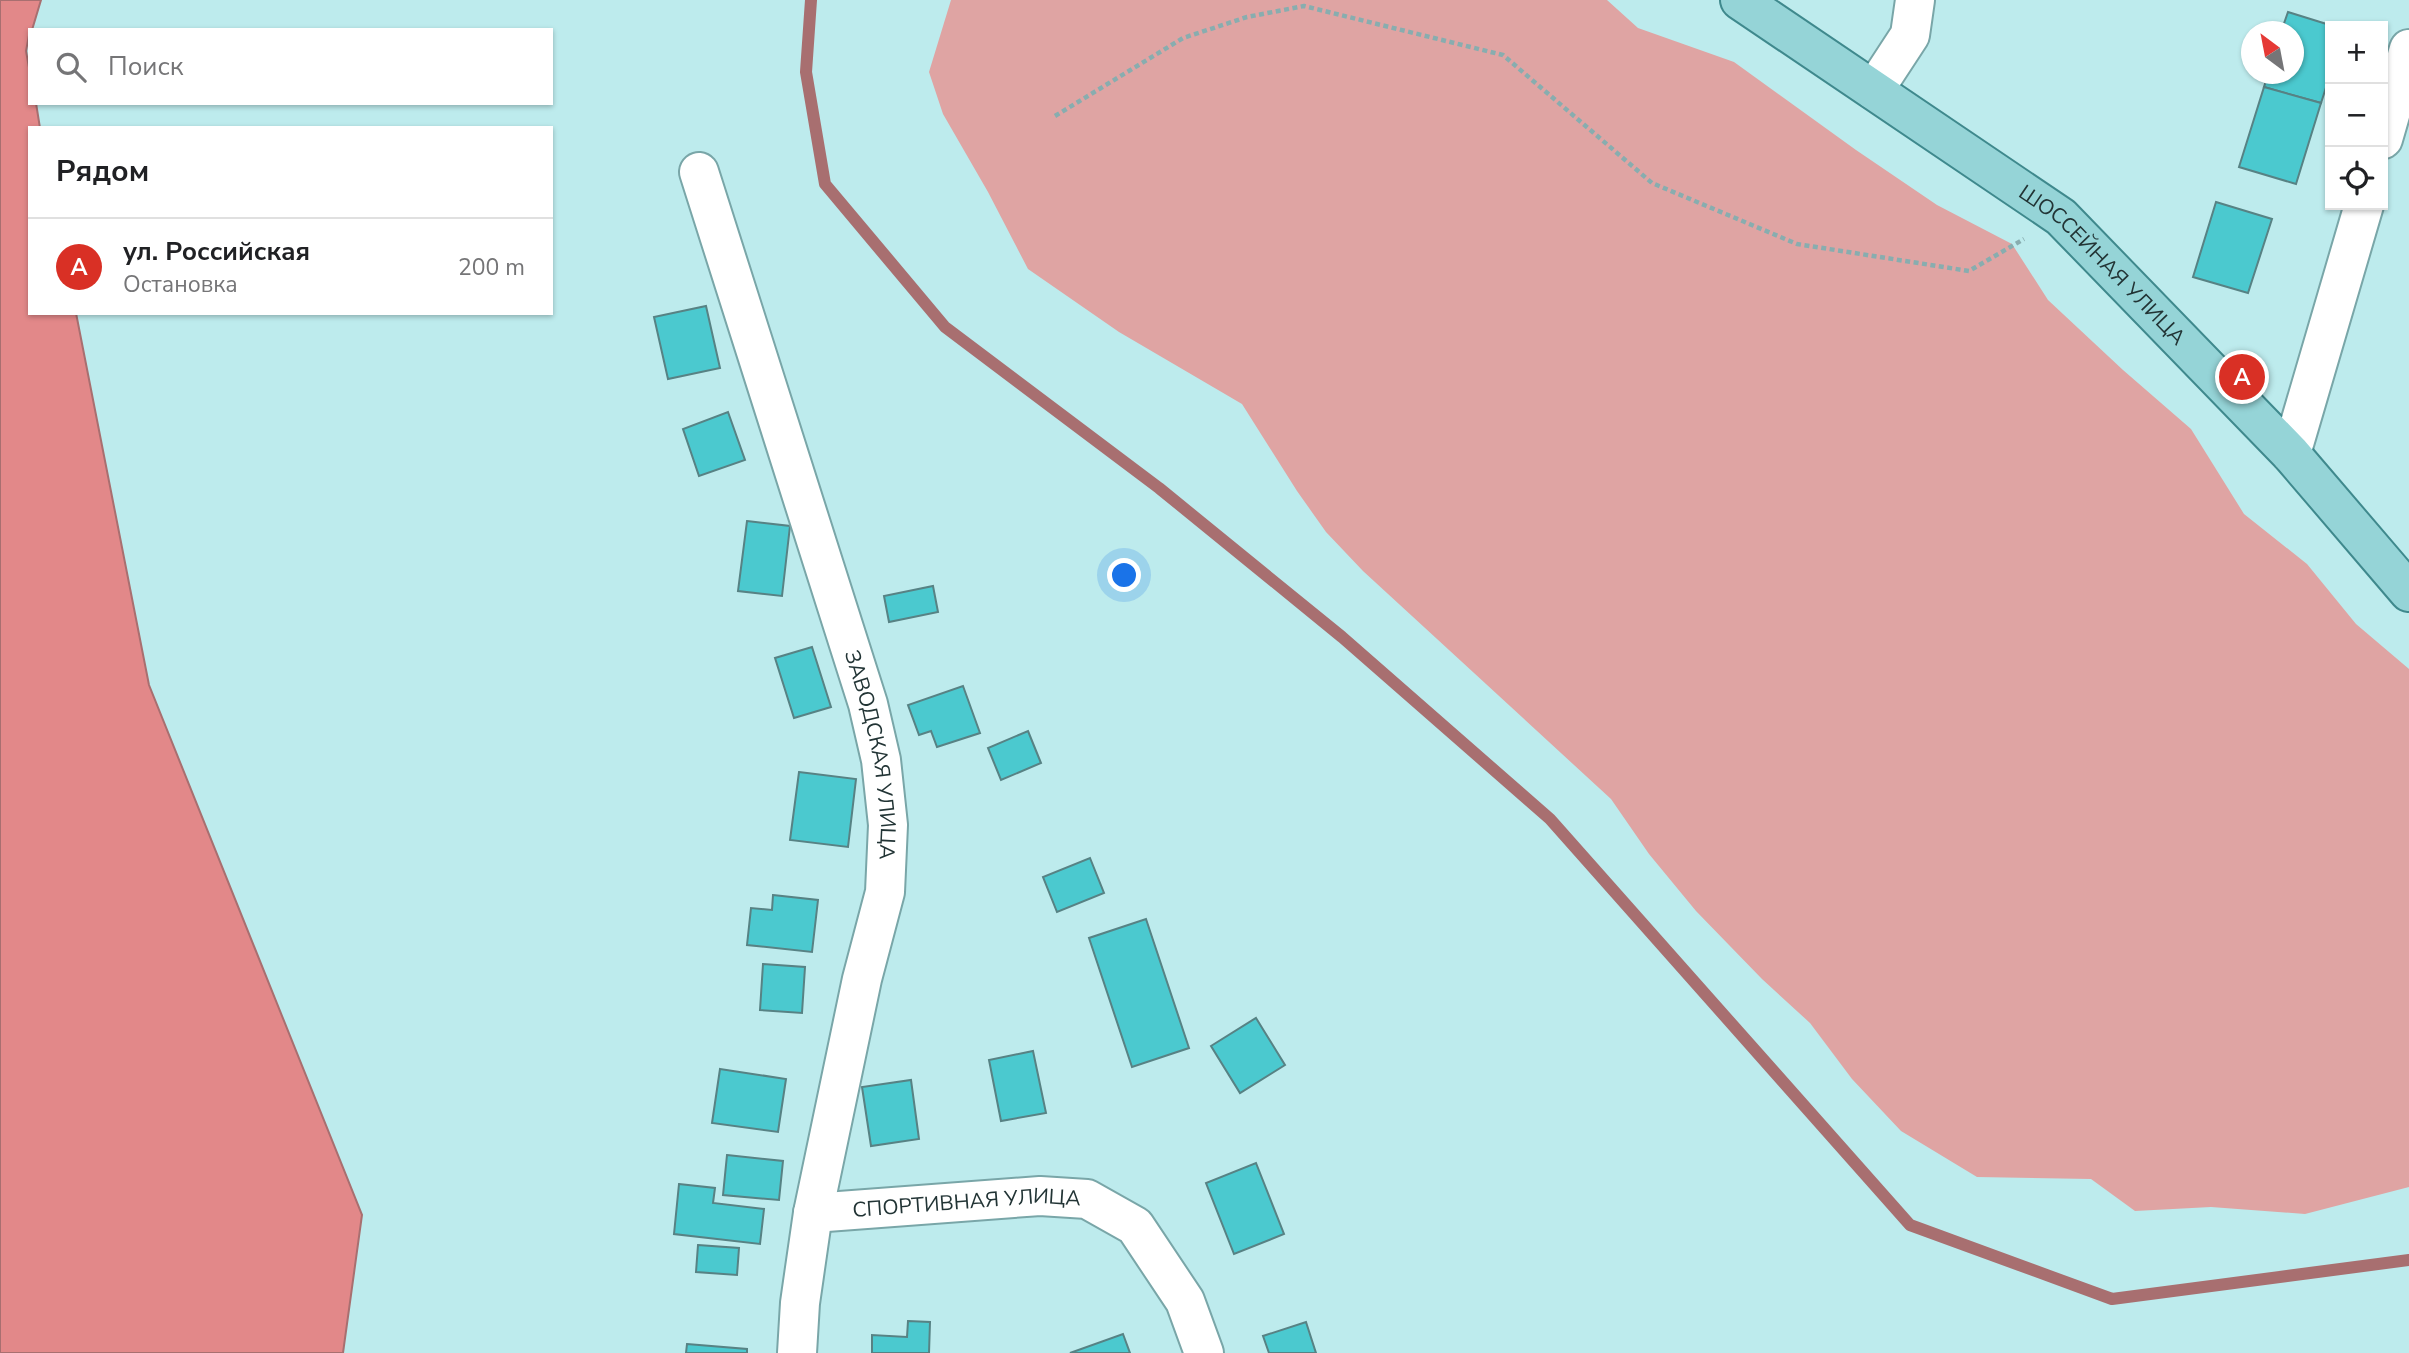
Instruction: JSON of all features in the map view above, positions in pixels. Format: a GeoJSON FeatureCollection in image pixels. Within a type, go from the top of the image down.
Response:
{"type":"FeatureCollection","features":[{"type":"Feature","properties":{"kind":"main road","name":"ШОССЕЙНАЯ УЛИЦА"},"geometry":{"type":"LineString","coordinates":[[1740,0],[2061,217],[2291,454],[2409,592]]}},
{"type":"Feature","properties":{"kind":"street"},"geometry":{"type":"LineString","coordinates":[[1874,90],[1910,35],[1914,0]]}},
{"type":"Feature","properties":{"kind":"street"},"geometry":{"type":"LineString","coordinates":[[2388,122],[2409,49]]}},
{"type":"Feature","properties":{"kind":"street","name":"ЗАВОДСКАЯ УЛИЦА"},"geometry":{"type":"LineString","coordinates":[[699,172],[868,704],[881,760],[888,825],[886,892],[862,979],[813,1213],[800,1303],[797,1353]]}},
{"type":"Feature","properties":{"kind":"street"},"geometry":{"type":"LineString","coordinates":[[2291,454],[2363,210]]}},
{"type":"Feature","properties":{"kind":"street","name":"СПОРТИВНАЯ УЛИЦА"},"geometry":{"type":"LineString","coordinates":[[813,1213],[1040,1196],[1087,1199],[1135,1226],[1185,1301],[1204,1353]]}},
{"type":"Feature","properties":{"kind":"path"},"geometry":{"type":"LineString","coordinates":[[1055,116],[1183,38],[1247,17],[1304,6],[1503,55],[1652,183],[1797,244],[1969,271],[2061,217]]}},
{"type":"Feature","properties":{"kind":"shaded area"},"geometry":{"type":"Polygon","coordinates":[[[0,0],[41,0],[33,28],[28,28],[26,51],[28,105],[36,105],[40,126],[28,126],[28,315],[76,315],[149,685],[362,1215],[343,1353],[0,1353],[0,0]]]}},
{"type":"Feature","properties":{"kind":"shaded area"},"geometry":{"type":"Polygon","coordinates":[[[951,0],[1607,0],[1638,28],[1734,62],[1937,205],[2012,244],[2048,300],[2191,429],[2244,514],[2307,564],[2356,624],[2409,669],[2409,1187],[2305,1214],[2211,1207],[2135,1211],[2091,1179],[1977,1177],[1901,1131],[1852,1079],[1810,1023],[1762,979],[1696,911],[1649,854],[1611,799],[1363,571],[1326,532],[1242,404],[1119,332],[1028,269],[943,114],[929,72],[951,0]]]}},
{"type":"Feature","properties":{"kind":"building"},"geometry":{"type":"Polygon","coordinates":[[[2288,12],[2325,24],[2325,91],[2321,103],[2264,87],[2265,84],[2304,84],[2304,21],[2285,21],[2288,12]]]}},
{"type":"Feature","properties":{"kind":"building"},"geometry":{"type":"Polygon","coordinates":[[[2264,87],[2321,103],[2296,184],[2239,167],[2264,87]]]}},
{"type":"Feature","properties":{"kind":"building"},"geometry":{"type":"Polygon","coordinates":[[[2216,202],[2272,219],[2248,293],[2193,277],[2216,202]]]}},
{"type":"Feature","properties":{"kind":"building"},"geometry":{"type":"Polygon","coordinates":[[[706,306],[720,368],[668,379],[654,317],[706,306]]]}},
{"type":"Feature","properties":{"kind":"building"},"geometry":{"type":"Polygon","coordinates":[[[728,412],[745,460],[699,476],[683,429],[728,412]]]}},
{"type":"Feature","properties":{"kind":"building"},"geometry":{"type":"Polygon","coordinates":[[[747,521],[790,526],[782,596],[738,591],[747,521]]]}},
{"type":"Feature","properties":{"kind":"building"},"geometry":{"type":"Polygon","coordinates":[[[933,586],[938,612],[889,622],[884,596],[933,586]]]}},
{"type":"Feature","properties":{"kind":"building"},"geometry":{"type":"Polygon","coordinates":[[[812,647],[831,707],[794,718],[775,658],[812,647]]]}},
{"type":"Feature","properties":{"kind":"building"},"geometry":{"type":"Polygon","coordinates":[[[963,686],[980,733],[937,747],[931,731],[919,735],[908,705],[963,686]]]}},
{"type":"Feature","properties":{"kind":"building"},"geometry":{"type":"Polygon","coordinates":[[[1028,731],[1041,763],[1001,780],[988,748],[1028,731]]]}},
{"type":"Feature","properties":{"kind":"building"},"geometry":{"type":"Polygon","coordinates":[[[799,772],[856,779],[848,847],[790,840],[799,772]]]}},
{"type":"Feature","properties":{"kind":"building"},"geometry":{"type":"Polygon","coordinates":[[[1090,858],[1104,893],[1057,912],[1043,877],[1090,858]]]}},
{"type":"Feature","properties":{"kind":"building"},"geometry":{"type":"Polygon","coordinates":[[[773,895],[818,900],[812,952],[747,945],[751,908],[772,910],[773,895]]]}},
{"type":"Feature","properties":{"kind":"building"},"geometry":{"type":"Polygon","coordinates":[[[1146,919],[1189,1048],[1132,1067],[1089,938],[1146,919]]]}},
{"type":"Feature","properties":{"kind":"building"},"geometry":{"type":"Polygon","coordinates":[[[763,964],[805,967],[802,1013],[760,1010],[763,964]]]}},
{"type":"Feature","properties":{"kind":"building"},"geometry":{"type":"Polygon","coordinates":[[[1256,1018],[1285,1065],[1240,1093],[1211,1046],[1256,1018]]]}},
{"type":"Feature","properties":{"kind":"building"},"geometry":{"type":"Polygon","coordinates":[[[1033,1051],[1046,1113],[1001,1121],[989,1060],[1033,1051]]]}},
{"type":"Feature","properties":{"kind":"building"},"geometry":{"type":"Polygon","coordinates":[[[720,1069],[786,1079],[778,1132],[712,1123],[720,1069]]]}},
{"type":"Feature","properties":{"kind":"building"},"geometry":{"type":"Polygon","coordinates":[[[911,1080],[919,1139],[871,1146],[862,1087],[911,1080]]]}},
{"type":"Feature","properties":{"kind":"building"},"geometry":{"type":"Polygon","coordinates":[[[727,1155],[783,1161],[779,1200],[723,1195],[727,1155]]]}},
{"type":"Feature","properties":{"kind":"building"},"geometry":{"type":"Polygon","coordinates":[[[1256,1163],[1284,1234],[1234,1254],[1206,1183],[1256,1163]]]}},
{"type":"Feature","properties":{"kind":"building"},"geometry":{"type":"Polygon","coordinates":[[[679,1184],[715,1188],[713,1203],[764,1209],[760,1244],[674,1234],[679,1184]]]}},
{"type":"Feature","properties":{"kind":"building"},"geometry":{"type":"Polygon","coordinates":[[[698,1245],[739,1248],[737,1275],[696,1272],[698,1245]]]}},
{"type":"Feature","properties":{"kind":"building"},"geometry":{"type":"Polygon","coordinates":[[[908,1321],[930,1322],[929,1353],[872,1353],[872,1335],[907,1337],[908,1321]]]}},
{"type":"Feature","properties":{"kind":"building"},"geometry":{"type":"Polygon","coordinates":[[[1306,1322],[1316,1353],[1269,1353],[1263,1336],[1306,1322]]]}},
{"type":"Feature","properties":{"kind":"building"},"geometry":{"type":"Polygon","coordinates":[[[1123,1334],[1130,1353],[1070,1353],[1123,1334]]]}},
{"type":"Feature","properties":{"kind":"building"},"geometry":{"type":"Polygon","coordinates":[[[687,1344],[747,1349],[747,1353],[686,1353],[687,1344]]]}},
{"type":"Feature","properties":{"kind":"waterway"},"geometry":{"type":"LineString","coordinates":[[811,0],[806,72],[825,184],[945,327],[1159,488],[1342,637],[1550,819],[1910,1225],[2112,1299],[2409,1260]]}},
{"type":"Feature","properties":{"kind":"place","name":"ул. Российская"},"geometry":{"type":"Point","coordinates":[2242,377]}}]}
